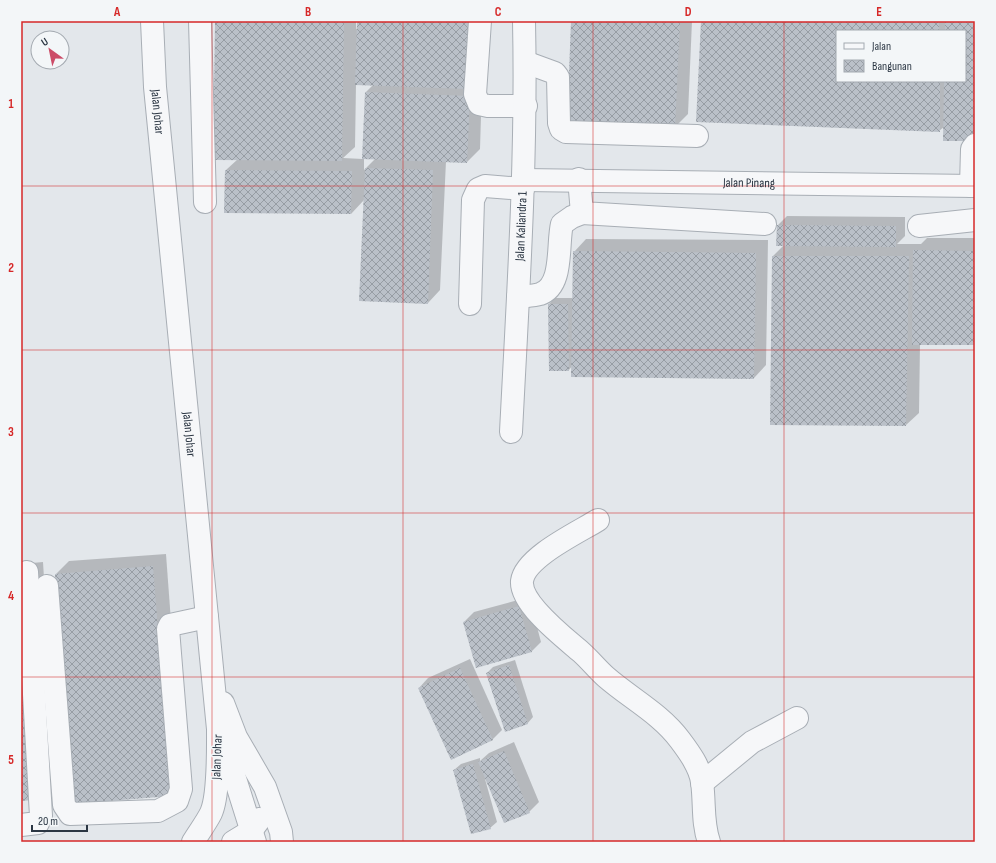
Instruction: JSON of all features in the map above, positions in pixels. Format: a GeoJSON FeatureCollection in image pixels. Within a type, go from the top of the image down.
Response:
{"type":"FeatureCollection","features":[{"type":"Feature","properties":{"kind":"street","name":"Jalan Johar"},"geometry":{"type":"LineString","coordinates":[[152,21],[156,87],[214,681],[219,751],[212,811],[193,842]]}},
{"type":"Feature","properties":{"kind":"street"},"geometry":{"type":"LineString","coordinates":[[200,21],[205,202]]}},
{"type":"Feature","properties":{"kind":"street"},"geometry":{"type":"LineString","coordinates":[[480,21],[475,94],[479,104],[488,106],[526,106]]}},
{"type":"Feature","properties":{"kind":"street","name":"Jalan Kaliandra 1"},"geometry":{"type":"LineString","coordinates":[[511,432],[526,106],[524,21]]}},
{"type":"Feature","properties":{"kind":"street"},"geometry":{"type":"LineString","coordinates":[[525,62],[555,73],[558,77],[559,123],[562,129],[566,132],[696,136]]}},
{"type":"Feature","properties":{"kind":"street"},"geometry":{"type":"LineString","coordinates":[[973,186],[972,149],[975,145]]}},
{"type":"Feature","properties":{"kind":"street"},"geometry":{"type":"LineString","coordinates":[[579,179],[582,213]]}},
{"type":"Feature","properties":{"kind":"street","name":"Jalan Pinang"},"geometry":{"type":"LineString","coordinates":[[470,304],[473,200],[478,189],[485,186],[579,179],[973,186]]}},
{"type":"Feature","properties":{"kind":"street"},"geometry":{"type":"LineString","coordinates":[[518,297],[540,294],[550,288],[556,279],[562,224],[572,216],[582,213],[765,224]]}},
{"type":"Feature","properties":{"kind":"street"},"geometry":{"type":"LineString","coordinates":[[919,226],[975,220]]}},
{"type":"Feature","properties":{"kind":"street"},"geometry":{"type":"LineString","coordinates":[[598,520],[549,549],[534,562],[522,581],[526,595],[535,609],[557,632],[581,652],[606,677],[667,726],[680,739],[698,771],[702,782],[703,816],[709,842]]}},
{"type":"Feature","properties":{"kind":"street"},"geometry":{"type":"LineString","coordinates":[[21,825],[38,823],[41,816],[27,572]]}},
{"type":"Feature","properties":{"kind":"street"},"geometry":{"type":"LineString","coordinates":[[47,586],[64,805],[70,814],[158,811],[177,801],[181,789],[168,629],[170,625],[207,617]]}},
{"type":"Feature","properties":{"kind":"street"},"geometry":{"type":"LineString","coordinates":[[214,681],[236,737],[264,787],[281,832],[282,842]]}},
{"type":"Feature","properties":{"kind":"street"},"geometry":{"type":"LineString","coordinates":[[702,782],[752,742],[797,718]]}},
{"type":"Feature","properties":{"kind":"street"},"geometry":{"type":"LineString","coordinates":[[219,751],[233,772],[246,838]]}},
{"type":"Feature","properties":{"kind":"street"},"geometry":{"type":"LineString","coordinates":[[246,838],[259,821],[263,808],[264,787]]}},
{"type":"Feature","properties":{"kind":"building"},"geometry":{"type":"Polygon","coordinates":[[[215,21],[344,21],[342,161],[213,160],[215,21]]]}},
{"type":"Feature","properties":{"kind":"building"},"geometry":{"type":"Polygon","coordinates":[[[357,21],[470,21],[467,89],[355,85],[357,21]]]}},
{"type":"Feature","properties":{"kind":"building"},"geometry":{"type":"Polygon","coordinates":[[[571,21],[680,21],[675,128],[567,124],[571,21]]]}},
{"type":"Feature","properties":{"kind":"building"},"geometry":{"type":"Polygon","coordinates":[[[701,21],[939,21],[939,30],[836,30],[836,82],[940,82],[940,132],[696,122],[701,21]]]}},
{"type":"Feature","properties":{"kind":"building"},"geometry":{"type":"Polygon","coordinates":[[[945,21],[975,21],[975,141],[943,141],[944,82],[966,82],[966,30],[945,30],[945,21]]]}},
{"type":"Feature","properties":{"kind":"building"},"geometry":{"type":"Polygon","coordinates":[[[365,92],[470,96],[467,163],[362,159],[365,92]]]}},
{"type":"Feature","properties":{"kind":"building"},"geometry":{"type":"Polygon","coordinates":[[[365,168],[433,170],[428,304],[359,301],[365,168]]]}},
{"type":"Feature","properties":{"kind":"building"},"geometry":{"type":"Polygon","coordinates":[[[225,170],[352,171],[351,214],[224,213],[225,170]]]}},
{"type":"Feature","properties":{"kind":"building"},"geometry":{"type":"Polygon","coordinates":[[[777,225],[896,226],[896,247],[776,246],[777,225]]]}},
{"type":"Feature","properties":{"kind":"building"},"geometry":{"type":"Polygon","coordinates":[[[913,250],[975,251],[975,345],[912,345],[913,250]]]}},
{"type":"Feature","properties":{"kind":"building"},"geometry":{"type":"Polygon","coordinates":[[[573,251],[756,253],[754,379],[571,377],[573,251]]]}},
{"type":"Feature","properties":{"kind":"building"},"geometry":{"type":"Polygon","coordinates":[[[772,256],[909,256],[906,426],[770,425],[772,256]]]}},
{"type":"Feature","properties":{"kind":"building"},"geometry":{"type":"Polygon","coordinates":[[[548,304],[568,304],[569,371],[549,371],[548,304]]]}},
{"type":"Feature","properties":{"kind":"building"},"geometry":{"type":"Polygon","coordinates":[[[153,566],[171,796],[72,804],[55,574],[153,566]]]}},
{"type":"Feature","properties":{"kind":"building"},"geometry":{"type":"Polygon","coordinates":[[[21,575],[45,799],[21,801],[21,575]]]}},
{"type":"Feature","properties":{"kind":"building"},"geometry":{"type":"Polygon","coordinates":[[[519,606],[532,652],[476,668],[463,622],[519,606]]]}},
{"type":"Feature","properties":{"kind":"building"},"geometry":{"type":"Polygon","coordinates":[[[509,665],[528,724],[505,732],[486,673],[509,665]]]}},
{"type":"Feature","properties":{"kind":"building"},"geometry":{"type":"Polygon","coordinates":[[[460,668],[493,740],[451,760],[418,688],[460,668]]]}},
{"type":"Feature","properties":{"kind":"building"},"geometry":{"type":"Polygon","coordinates":[[[504,751],[530,813],[504,823],[478,762],[504,751]]]}},
{"type":"Feature","properties":{"kind":"building"},"geometry":{"type":"Polygon","coordinates":[[[473,764],[491,829],[471,834],[453,770],[473,764]]]}}]}
